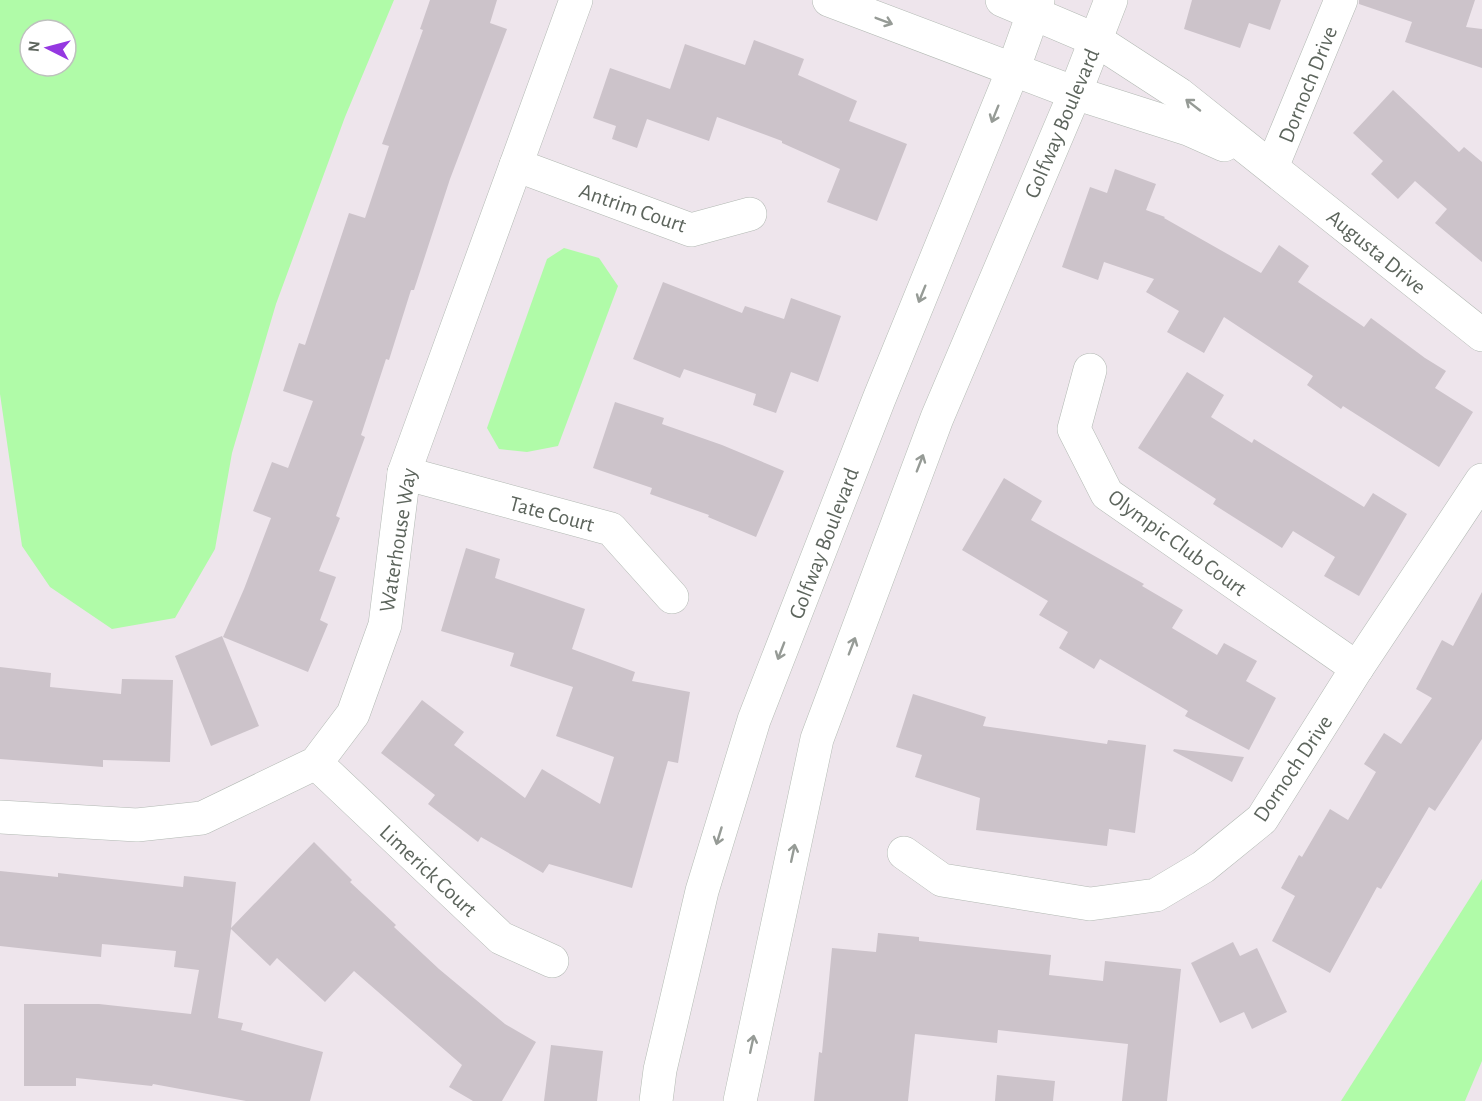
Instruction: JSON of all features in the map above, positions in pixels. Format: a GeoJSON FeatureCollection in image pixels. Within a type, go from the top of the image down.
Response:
{"type":"FeatureCollection","features":[{"type":"Feature","properties":{"kind":"street","name":"Waterhouse Way"},"geometry":{"type":"LineString","coordinates":[[0,817],[137,825],[202,818],[316,763],[353,714],[384,625],[404,473],[576,0]]}},
{"type":"Feature","properties":{"kind":"street","name":"Augusta Drive"},"geometry":{"type":"LineString","coordinates":[[830,0],[1075,93],[1188,129],[1272,167]]}},
{"type":"Feature","properties":{"kind":"street","name":"Augusta Drive"},"geometry":{"type":"LineString","coordinates":[[1002,0],[1036,7],[1096,40],[1179,94],[1482,335]]}},
{"type":"Feature","properties":{"kind":"street","name":"Golfway Boulevard"},"geometry":{"type":"LineString","coordinates":[[740,1101],[817,739],[937,418],[1075,93],[1111,0]]}},
{"type":"Feature","properties":{"kind":"street","name":"Dornoch Drive"},"geometry":{"type":"LineString","coordinates":[[1272,167],[1341,0]]}},
{"type":"Feature","properties":{"kind":"street","name":"Golfway Boulevard"},"geometry":{"type":"LineString","coordinates":[[656,1101],[660,1070],[702,891],[754,720],[1036,7]]}},
{"type":"Feature","properties":{"kind":"street","name":"Antrim Court"},"geometry":{"type":"LineString","coordinates":[[516,165],[691,230],[750,214]]}},
{"type":"Feature","properties":{"kind":"street","name":"Olympic Club Court"},"geometry":{"type":"LineString","coordinates":[[1090,370],[1074,429],[1107,494],[1357,668]]}},
{"type":"Feature","properties":{"kind":"street","name":"Tate Court"},"geometry":{"type":"LineString","coordinates":[[404,473],[611,529],[672,597]]}},
{"type":"Feature","properties":{"kind":"street","name":"Dornoch Drive"},"geometry":{"type":"LineString","coordinates":[[904,853],[942,880],[1090,904],[1156,896],[1203,867],[1262,819],[1357,668],[1482,480]]}},
{"type":"Feature","properties":{"kind":"street","name":"Limerick Court"},"geometry":{"type":"LineString","coordinates":[[316,763],[501,938],[552,961]]}},
{"type":"Feature","properties":{"kind":"shaded area"},"geometry":{"type":"Polygon","coordinates":[[[0,0],[394,0],[345,117],[276,304],[232,453],[215,549],[175,618],[112,629],[50,587],[22,546],[0,394],[0,0]]]}},
{"type":"Feature","properties":{"kind":"shaded area"},"geometry":{"type":"Polygon","coordinates":[[[564,248],[599,258],[618,286],[558,446],[527,452],[499,449],[487,428],[547,259],[564,248]]]}},
{"type":"Feature","properties":{"kind":"shaded area"},"geometry":{"type":"Polygon","coordinates":[[[1482,879],[1482,1061],[1465,1101],[1341,1101],[1482,879]]]}},
{"type":"Feature","properties":{"kind":"building"},"geometry":{"type":"Polygon","coordinates":[[[430,0],[497,0],[490,23],[507,29],[450,179],[414,290],[411,290],[389,360],[386,359],[361,435],[365,437],[336,516],[340,518],[319,571],[336,577],[320,620],[328,624],[308,672],[223,637],[271,518],[253,511],[272,462],[288,468],[313,401],[283,391],[299,343],[305,345],[349,213],[365,218],[389,146],[382,144],[423,30],[420,29],[430,0]]]}},
{"type":"Feature","properties":{"kind":"building"},"geometry":{"type":"Polygon","coordinates":[[[1192,0],[1281,0],[1270,30],[1249,23],[1240,48],[1184,29],[1192,0]]]}},
{"type":"Feature","properties":{"kind":"building"},"geometry":{"type":"Polygon","coordinates":[[[1359,0],[1475,0],[1466,27],[1482,29],[1482,68],[1405,42],[1412,22],[1359,4],[1359,0]]]}},
{"type":"Feature","properties":{"kind":"building"},"geometry":{"type":"Polygon","coordinates":[[[754,40],[804,59],[798,75],[857,101],[849,121],[907,144],[877,221],[827,202],[840,169],[782,143],[782,141],[717,117],[709,141],[647,119],[637,148],[612,139],[616,126],[593,118],[610,68],[670,89],[685,44],[745,65],[754,40]]]}},
{"type":"Feature","properties":{"kind":"building"},"geometry":{"type":"Polygon","coordinates":[[[1393,90],[1459,152],[1464,147],[1482,162],[1482,262],[1435,223],[1447,209],[1415,181],[1398,199],[1371,174],[1383,161],[1353,133],[1393,90]]]}},
{"type":"Feature","properties":{"kind":"building"},"geometry":{"type":"Polygon","coordinates":[[[1115,169],[1156,184],[1146,210],[1165,217],[1261,273],[1279,245],[1309,266],[1298,282],[1364,327],[1371,318],[1446,371],[1435,388],[1473,412],[1439,467],[1343,406],[1341,409],[1307,385],[1313,376],[1224,317],[1204,353],[1167,332],[1179,311],[1146,292],[1154,279],[1104,262],[1098,280],[1062,267],[1090,187],[1107,193],[1115,169]]]}},
{"type":"Feature","properties":{"kind":"building"},"geometry":{"type":"Polygon","coordinates":[[[663,282],[742,313],[745,306],[784,319],[791,298],[841,316],[818,382],[791,372],[776,413],[753,405],[756,394],[684,369],[680,378],[633,359],[663,282]]]}},
{"type":"Feature","properties":{"kind":"building"},"geometry":{"type":"Polygon","coordinates":[[[1187,372],[1224,395],[1211,417],[1252,443],[1254,439],[1364,507],[1373,493],[1407,514],[1359,596],[1324,576],[1335,557],[1293,531],[1282,548],[1213,504],[1216,499],[1138,448],[1187,372]]]}},
{"type":"Feature","properties":{"kind":"building"},"geometry":{"type":"Polygon","coordinates":[[[615,402],[664,418],[662,424],[722,445],[784,471],[756,537],[708,517],[709,515],[650,494],[652,488],[593,468],[615,402]]]}},
{"type":"Feature","properties":{"kind":"building"},"geometry":{"type":"Polygon","coordinates":[[[1004,478],[1042,501],[1031,520],[1144,584],[1142,586],[1183,610],[1172,628],[1217,655],[1224,643],[1257,661],[1246,681],[1276,698],[1249,750],[1185,716],[1188,711],[1100,659],[1094,669],[1059,648],[1068,632],[1039,615],[1048,601],[962,550],[1004,478]]]}},
{"type":"Feature","properties":{"kind":"building"},"geometry":{"type":"Polygon","coordinates":[[[466,548],[500,559],[495,578],[585,609],[572,649],[635,672],[632,681],[690,692],[678,763],[668,761],[632,888],[549,864],[543,873],[481,837],[478,842],[428,804],[435,795],[381,753],[422,700],[464,732],[454,745],[525,798],[542,769],[600,804],[614,757],[556,736],[573,687],[510,666],[514,653],[441,631],[466,548]]]}},
{"type":"Feature","properties":{"kind":"building"},"geometry":{"type":"Polygon","coordinates":[[[1482,592],[1482,739],[1435,811],[1429,807],[1381,889],[1377,887],[1330,973],[1272,941],[1295,896],[1281,888],[1299,855],[1302,857],[1330,809],[1348,820],[1376,772],[1364,764],[1384,733],[1401,744],[1432,698],[1416,689],[1442,640],[1453,646],[1482,592]]]}},
{"type":"Feature","properties":{"kind":"building"},"geometry":{"type":"Polygon","coordinates":[[[222,636],[259,726],[211,746],[175,656],[222,636]]]}},
{"type":"Feature","properties":{"kind":"building"},"geometry":{"type":"Polygon","coordinates":[[[0,667],[51,673],[50,687],[121,694],[122,679],[173,680],[170,762],[103,760],[103,767],[0,759],[0,667]]]}},
{"type":"Feature","properties":{"kind":"building"},"geometry":{"type":"Polygon","coordinates":[[[913,694],[986,717],[983,726],[1107,744],[1108,740],[1146,745],[1135,833],[1109,829],[1107,846],[976,830],[980,798],[915,777],[922,755],[896,747],[913,694]]]}},
{"type":"Feature","properties":{"kind":"building"},"geometry":{"type":"Polygon","coordinates":[[[1174,749],[1244,757],[1232,782],[1173,751],[1174,749]]]}},
{"type":"Feature","properties":{"kind":"building"},"geometry":{"type":"Polygon","coordinates":[[[314,842],[352,880],[350,882],[396,925],[394,927],[439,969],[505,1024],[536,1042],[502,1101],[473,1101],[449,1087],[462,1065],[354,971],[325,1002],[277,958],[270,966],[231,929],[218,1018],[243,1023],[241,1030],[323,1052],[310,1101],[246,1101],[153,1084],[152,1086],[76,1078],[76,1086],[24,1086],[24,1004],[99,1004],[191,1014],[199,970],[174,967],[176,951],[102,944],[101,957],[0,946],[0,871],[58,877],[58,873],[183,887],[184,876],[236,882],[231,928],[314,842]]]}},
{"type":"Feature","properties":{"kind":"building"},"geometry":{"type":"Polygon","coordinates":[[[878,933],[919,937],[919,941],[1051,955],[1049,975],[1103,981],[1105,961],[1181,969],[1167,1101],[1122,1101],[1128,1044],[998,1030],[997,1043],[915,1034],[908,1101],[814,1101],[819,1052],[822,1053],[832,948],[876,952],[878,933]]]}},
{"type":"Feature","properties":{"kind":"building"},"geometry":{"type":"Polygon","coordinates":[[[1233,942],[1240,956],[1257,948],[1287,1012],[1252,1029],[1244,1012],[1220,1023],[1191,963],[1233,942]]]}},
{"type":"Feature","properties":{"kind":"building"},"geometry":{"type":"Polygon","coordinates":[[[551,1045],[603,1051],[597,1101],[544,1101],[551,1045]]]}},
{"type":"Feature","properties":{"kind":"building"},"geometry":{"type":"Polygon","coordinates":[[[997,1075],[1055,1081],[1053,1101],[995,1101],[997,1075]]]}}]}
